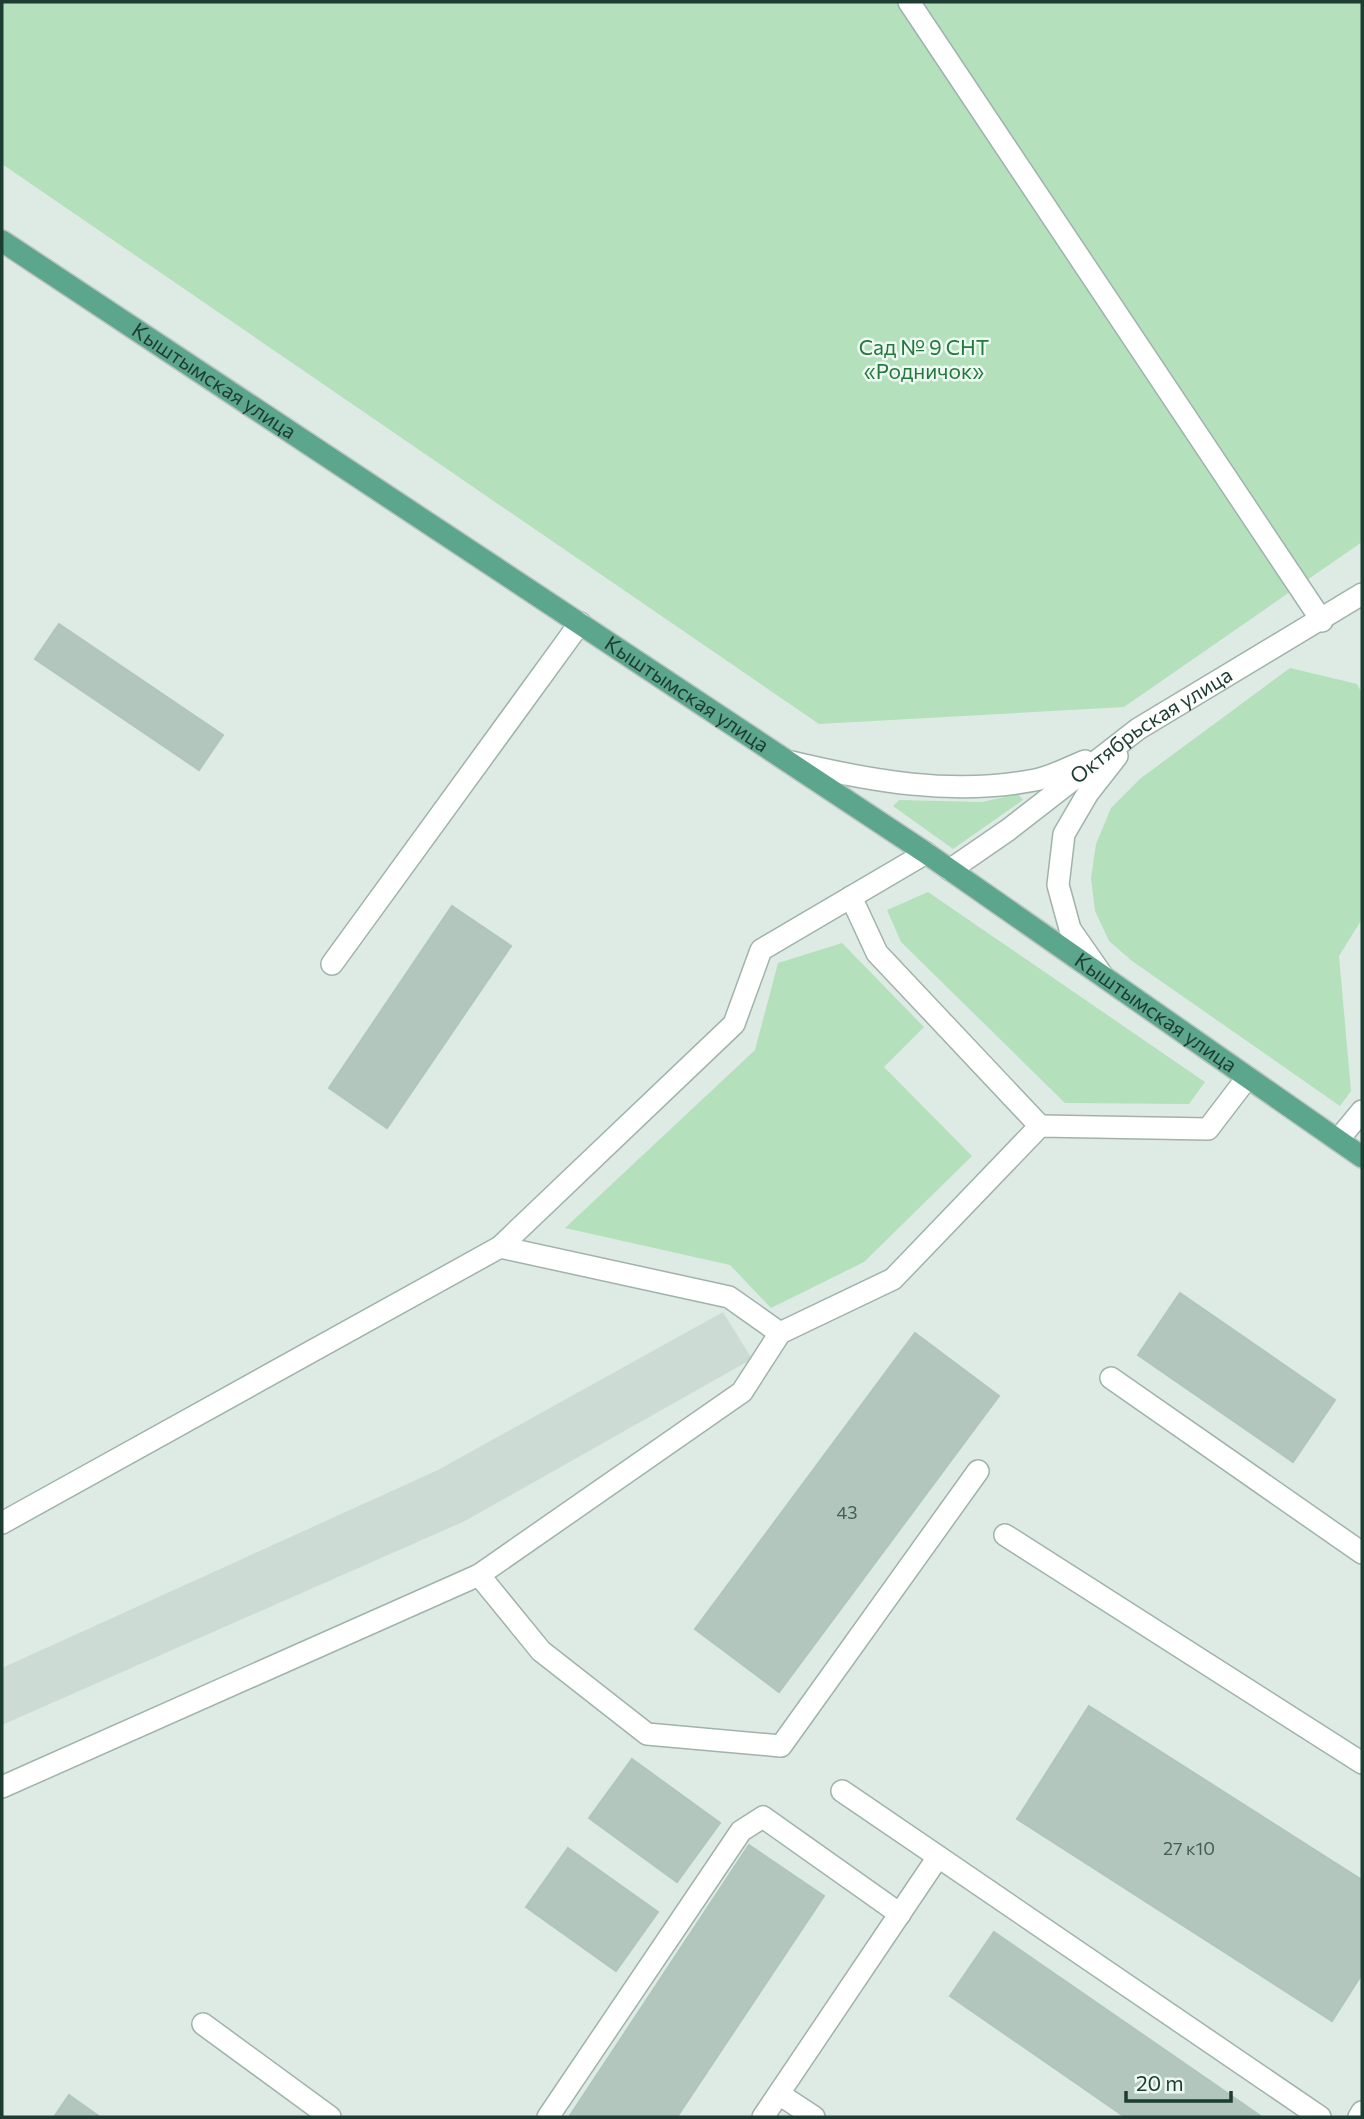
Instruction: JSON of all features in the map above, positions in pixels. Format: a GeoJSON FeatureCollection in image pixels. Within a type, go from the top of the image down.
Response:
{"type":"FeatureCollection","features":[{"type":"Feature","properties":{"kind":"main road","name":"Кыштымская улица"},"geometry":{"type":"LineString","coordinates":[[2,241],[791,762],[1362,1157]]}},
{"type":"Feature","properties":{"kind":"street"},"geometry":{"type":"LineString","coordinates":[[909,2],[1322,621]]}},
{"type":"Feature","properties":{"kind":"street","name":"Октябрьская улица"},"geometry":{"type":"LineString","coordinates":[[950,870],[1009,830],[1138,729],[1322,621],[1359,603]]}},
{"type":"Feature","properties":{"kind":"street"},"geometry":{"type":"LineString","coordinates":[[332,964],[580,623]]}},
{"type":"Feature","properties":{"kind":"street"},"geometry":{"type":"LineString","coordinates":[[791,762],[864,780],[976,787],[1037,780],[1091,759],[1138,729]]}},
{"type":"Feature","properties":{"kind":"street"},"geometry":{"type":"LineString","coordinates":[[1103,976],[1070,929],[1058,885],[1064,834],[1088,793],[1138,729]]}},
{"type":"Feature","properties":{"kind":"street"},"geometry":{"type":"LineString","coordinates":[[2,1523],[500,1247],[734,1024],[761,950],[926,853]]}},
{"type":"Feature","properties":{"kind":"street"},"geometry":{"type":"LineString","coordinates":[[851,897],[877,953],[1040,1126],[1208,1129],[1247,1078]]}},
{"type":"Feature","properties":{"kind":"street"},"geometry":{"type":"LineString","coordinates":[[1338,1140],[1362,1111]]}},
{"type":"Feature","properties":{"kind":"street"},"geometry":{"type":"LineString","coordinates":[[2,1787],[479,1575],[742,1392],[780,1333],[892,1279],[1040,1126]]}},
{"type":"Feature","properties":{"kind":"street"},"geometry":{"type":"LineString","coordinates":[[500,1247],[729,1297],[780,1333]]}},
{"type":"Feature","properties":{"kind":"street"},"geometry":{"type":"LineString","coordinates":[[1111,1378],[1362,1553]]}},
{"type":"Feature","properties":{"kind":"street"},"geometry":{"type":"LineString","coordinates":[[479,1575],[541,1651],[647,1734],[781,1746],[978,1471]]}},
{"type":"Feature","properties":{"kind":"street"},"geometry":{"type":"LineString","coordinates":[[1005,1535],[1362,1763]]}},
{"type":"Feature","properties":{"kind":"street"},"geometry":{"type":"LineString","coordinates":[[842,1791],[1320,2117]]}},
{"type":"Feature","properties":{"kind":"street"},"geometry":{"type":"LineString","coordinates":[[548,2117],[741,1831],[763,1817],[900,1914]]}},
{"type":"Feature","properties":{"kind":"street"},"geometry":{"type":"LineString","coordinates":[[763,2117],[938,1857]]}},
{"type":"Feature","properties":{"kind":"street"},"geometry":{"type":"LineString","coordinates":[[203,2024],[330,2117]]}},
{"type":"Feature","properties":{"kind":"street"},"geometry":{"type":"LineString","coordinates":[[779,2094],[814,2117]]}},
{"type":"Feature","properties":{"kind":"street"},"geometry":{"type":"LineString","coordinates":[[1359,2117],[1362,2112]]}},
{"type":"Feature","properties":{"kind":"shaded area"},"geometry":{"type":"Polygon","coordinates":[[[723,1312],[752,1359],[465,1521],[2,1725],[2,1668],[438,1470],[723,1312]]]}},
{"type":"Feature","properties":{"kind":"green space","name":"Сад № 9 СНТ «Родничок»"},"geometry":{"type":"Polygon","coordinates":[[[2,2],[1362,2],[1362,542],[1124,707],[819,724],[2,164],[2,2]]]}},
{"type":"Feature","properties":{"kind":"green space"},"geometry":{"type":"Polygon","coordinates":[[[1290,668],[1357,684],[1362,693],[1362,919],[1339,956],[1351,1091],[1340,1106],[1132,961],[1109,941],[1095,911],[1091,878],[1096,844],[1111,808],[1141,778],[1290,668]]]}},
{"type":"Feature","properties":{"kind":"green space"},"geometry":{"type":"Polygon","coordinates":[[[1018,794],[1023,800],[953,849],[893,806],[899,800],[982,802],[1018,794]]]}},
{"type":"Feature","properties":{"kind":"green space"},"geometry":{"type":"Polygon","coordinates":[[[928,892],[1205,1082],[1189,1104],[1065,1103],[901,942],[887,910],[928,892]]]}},
{"type":"Feature","properties":{"kind":"green space"},"geometry":{"type":"Polygon","coordinates":[[[842,943],[924,1027],[884,1067],[972,1156],[864,1262],[771,1308],[730,1265],[565,1228],[755,1050],[778,963],[842,943]]]}},
{"type":"Feature","properties":{"kind":"building"},"geometry":{"type":"Polygon","coordinates":[[[59,624],[223,735],[199,770],[35,659],[59,624]]]}},
{"type":"Feature","properties":{"kind":"building"},"geometry":{"type":"Polygon","coordinates":[[[452,906],[511,946],[387,1128],[329,1088],[452,906]]]}},
{"type":"Feature","properties":{"kind":"building"},"geometry":{"type":"Polygon","coordinates":[[[1180,1293],[1335,1400],[1293,1462],[1138,1355],[1180,1293]]]}},
{"type":"Feature","properties":{"kind":"building"},"geometry":{"type":"Polygon","coordinates":[[[915,1333],[999,1396],[779,1692],[695,1629],[915,1333]]]}},
{"type":"Feature","properties":{"kind":"building"},"geometry":{"type":"Polygon","coordinates":[[[1089,1706],[1362,1880],[1362,1974],[1332,2021],[1017,1819],[1089,1706]]]}},
{"type":"Feature","properties":{"kind":"building"},"geometry":{"type":"Polygon","coordinates":[[[632,1759],[720,1823],[677,1882],[589,1818],[632,1759]]]}},
{"type":"Feature","properties":{"kind":"building"},"geometry":{"type":"Polygon","coordinates":[[[749,1845],[824,1896],[677,2117],[569,2117],[749,1845]]]}},
{"type":"Feature","properties":{"kind":"building"},"geometry":{"type":"Polygon","coordinates":[[[568,1848],[658,1912],[616,1971],[526,1907],[568,1848]]]}},
{"type":"Feature","properties":{"kind":"building"},"geometry":{"type":"Polygon","coordinates":[[[994,1932],[1262,2117],[1125,2117],[950,1996],[994,1932]]]}},
{"type":"Feature","properties":{"kind":"building"},"geometry":{"type":"Polygon","coordinates":[[[69,2095],[100,2117],[54,2117],[69,2095]]]}}]}
